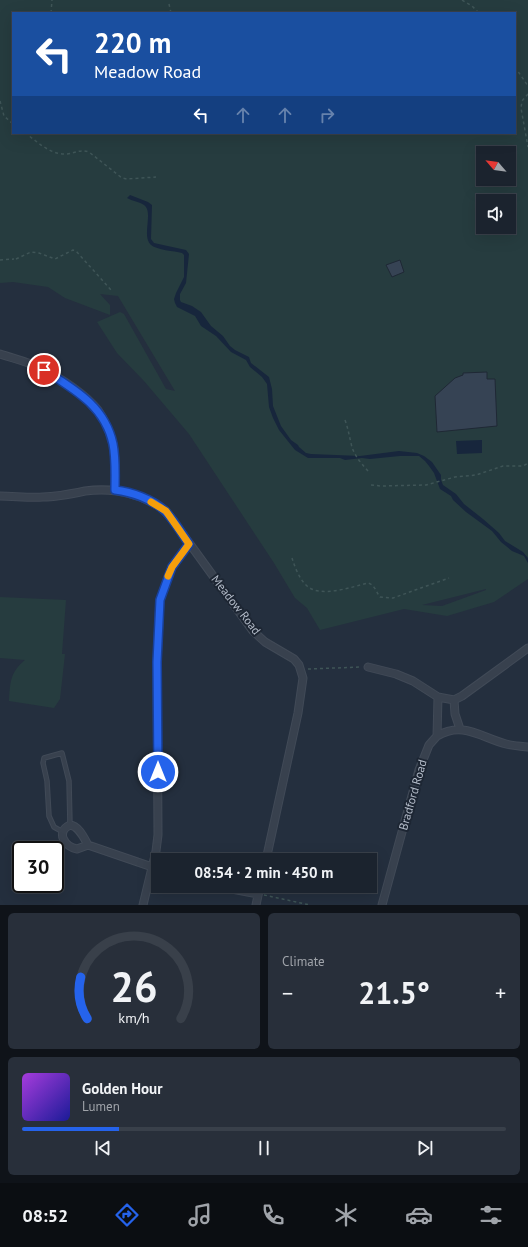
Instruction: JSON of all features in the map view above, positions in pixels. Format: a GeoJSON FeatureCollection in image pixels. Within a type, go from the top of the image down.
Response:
{"type":"FeatureCollection","features":[{"type":"Feature","properties":{"kind":"street"},"geometry":{"type":"LineString","coordinates":[[0,354],[44,370],[70,387],[98,411],[109,431],[113,444],[115,490]]}},
{"type":"Feature","properties":{"kind":"street","name":"Meadow Road"},"geometry":{"type":"LineString","coordinates":[[0,496],[41,498],[86,491],[115,490],[124,491],[140,497],[162,508],[166,511],[253,631],[265,642],[294,659],[299,665],[300,669]]}},
{"type":"Feature","properties":{"kind":"street"},"geometry":{"type":"LineString","coordinates":[[156,853],[158,835],[157,662],[160,600],[172,567],[189,544]]}},
{"type":"Feature","properties":{"kind":"street"},"geometry":{"type":"LineString","coordinates":[[368,667],[396,674],[412,681],[438,697],[454,700],[462,696],[528,648]]}},
{"type":"Feature","properties":{"kind":"street"},"geometry":{"type":"LineString","coordinates":[[268,853],[298,713],[303,678],[300,669]]}},
{"type":"Feature","properties":{"kind":"street"},"geometry":{"type":"LineString","coordinates":[[437,736],[438,697]]}},
{"type":"Feature","properties":{"kind":"street"},"geometry":{"type":"LineString","coordinates":[[454,700],[455,714],[460,729]]}},
{"type":"Feature","properties":{"kind":"street"},"geometry":{"type":"LineString","coordinates":[[437,736],[444,732],[460,729],[480,734],[507,744],[528,747]]}},
{"type":"Feature","properties":{"kind":"street","name":"Bradford Road"},"geometry":{"type":"LineString","coordinates":[[382,905],[419,770],[429,745],[437,736]]}},
{"type":"Feature","properties":{"kind":"street"},"geometry":{"type":"LineString","coordinates":[[88,845],[78,829],[74,826],[70,825],[64,829],[63,832],[66,843],[69,847],[77,849],[88,845],[151,867]]}},
{"type":"Feature","properties":{"kind":"street"},"geometry":{"type":"LineString","coordinates":[[143,905],[151,880]]}},
{"type":"Feature","properties":{"kind":"street"},"geometry":{"type":"LineString","coordinates":[[253,893],[258,894],[256,905]]}},
{"type":"Feature","properties":{"kind":"lane"},"geometry":{"type":"LineString","coordinates":[[63,832],[54,827],[49,816],[47,781],[43,763],[44,758],[62,753],[69,781],[70,825]]}},
{"type":"Feature","properties":{"kind":"path"},"geometry":{"type":"LineString","coordinates":[[51,12],[52,0]]}},
{"type":"Feature","properties":{"kind":"path"},"geometry":{"type":"LineString","coordinates":[[462,0],[478,12]]}},
{"type":"Feature","properties":{"kind":"path"},"geometry":{"type":"LineString","coordinates":[[169,4],[171,12]]}},
{"type":"Feature","properties":{"kind":"path"},"geometry":{"type":"LineString","coordinates":[[516,69],[528,86]]}},
{"type":"Feature","properties":{"kind":"path"},"geometry":{"type":"LineString","coordinates":[[528,94],[522,101],[521,108],[528,147]]}},
{"type":"Feature","properties":{"kind":"path"},"geometry":{"type":"LineString","coordinates":[[0,101],[4,116],[12,123]]}},
{"type":"Feature","properties":{"kind":"path"},"geometry":{"type":"LineString","coordinates":[[26,134],[49,151],[64,154],[82,150],[89,152],[122,178],[156,177]]}},
{"type":"Feature","properties":{"kind":"path"},"geometry":{"type":"LineString","coordinates":[[0,260],[15,259],[31,252],[56,259],[73,250],[76,251],[112,291]]}},
{"type":"Feature","properties":{"kind":"path"},"geometry":{"type":"LineString","coordinates":[[345,420],[355,454],[368,471]]}},
{"type":"Feature","properties":{"kind":"path"},"geometry":{"type":"LineString","coordinates":[[371,485],[408,486],[436,483],[455,477],[476,475],[503,466],[522,466],[528,463]]}},
{"type":"Feature","properties":{"kind":"path"},"geometry":{"type":"LineString","coordinates":[[292,558],[299,574],[307,586],[319,591],[336,591],[372,584],[380,597],[393,598],[449,578]]}},
{"type":"Feature","properties":{"kind":"path"},"geometry":{"type":"LineString","coordinates":[[300,669],[368,667]]}},
{"type":"Feature","properties":{"kind":"path"},"geometry":{"type":"LineString","coordinates":[[258,894],[310,905]]}},
{"type":"Feature","properties":{"kind":"green space"},"geometry":{"type":"Polygon","coordinates":[[[0,0],[528,0],[528,579],[494,602],[447,616],[404,609],[320,630],[307,608],[295,598],[274,563],[189,434],[144,381],[117,353],[97,322],[120,312],[124,314],[166,389],[175,391],[118,296],[100,294],[110,305],[110,315],[65,298],[48,287],[13,282],[0,283],[0,0]],[[486,589],[422,605],[442,606],[486,589]]]}},
{"type":"Feature","properties":{"kind":"green space"},"geometry":{"type":"Polygon","coordinates":[[[0,597],[66,600],[62,654],[65,654],[60,699],[54,708],[9,701],[12,678],[16,669],[25,660],[0,658],[0,597]]]}},
{"type":"Feature","properties":{"kind":"water"},"geometry":{"type":"Polygon","coordinates":[[[130,195],[152,205],[151,239],[154,243],[186,250],[189,254],[186,283],[180,294],[181,302],[192,306],[201,312],[211,326],[223,336],[230,346],[249,357],[251,363],[269,377],[272,389],[273,406],[281,426],[291,440],[306,453],[311,454],[360,456],[399,451],[417,453],[424,456],[432,462],[441,475],[443,485],[456,494],[464,504],[499,533],[505,541],[523,552],[528,558],[528,563],[524,556],[512,551],[501,542],[492,531],[466,512],[453,500],[451,496],[440,489],[434,473],[419,456],[345,460],[340,458],[308,458],[295,450],[279,430],[273,418],[269,407],[267,384],[262,377],[250,367],[246,360],[231,352],[216,336],[201,326],[195,316],[177,307],[174,299],[184,277],[184,255],[182,253],[161,249],[151,245],[147,236],[147,208],[142,204],[127,198],[130,195]]]}},
{"type":"Feature","properties":{"kind":"water"},"geometry":{"type":"Polygon","coordinates":[[[482,440],[482,453],[457,454],[456,441],[482,440]]]}},
{"type":"Feature","properties":{"kind":"building"},"geometry":{"type":"Polygon","coordinates":[[[400,260],[404,272],[392,277],[386,265],[400,260]]]}},
{"type":"Feature","properties":{"kind":"building"},"geometry":{"type":"Polygon","coordinates":[[[487,372],[487,379],[495,379],[497,426],[437,432],[435,396],[455,378],[463,375],[463,373],[487,372]]]}},
{"type":"Feature","properties":{"kind":"slow traffic"},"geometry":{"type":"LineString","coordinates":[[151,502],[166,511],[189,544],[172,567],[168,576]]}},
{"type":"Feature","properties":{"kind":"route"},"geometry":{"type":"LineString","coordinates":[[44,370],[70,387],[98,411],[109,431],[113,444],[115,490],[124,491],[140,497],[166,511],[189,544],[172,567],[160,600],[157,662],[158,772]]}}]}
